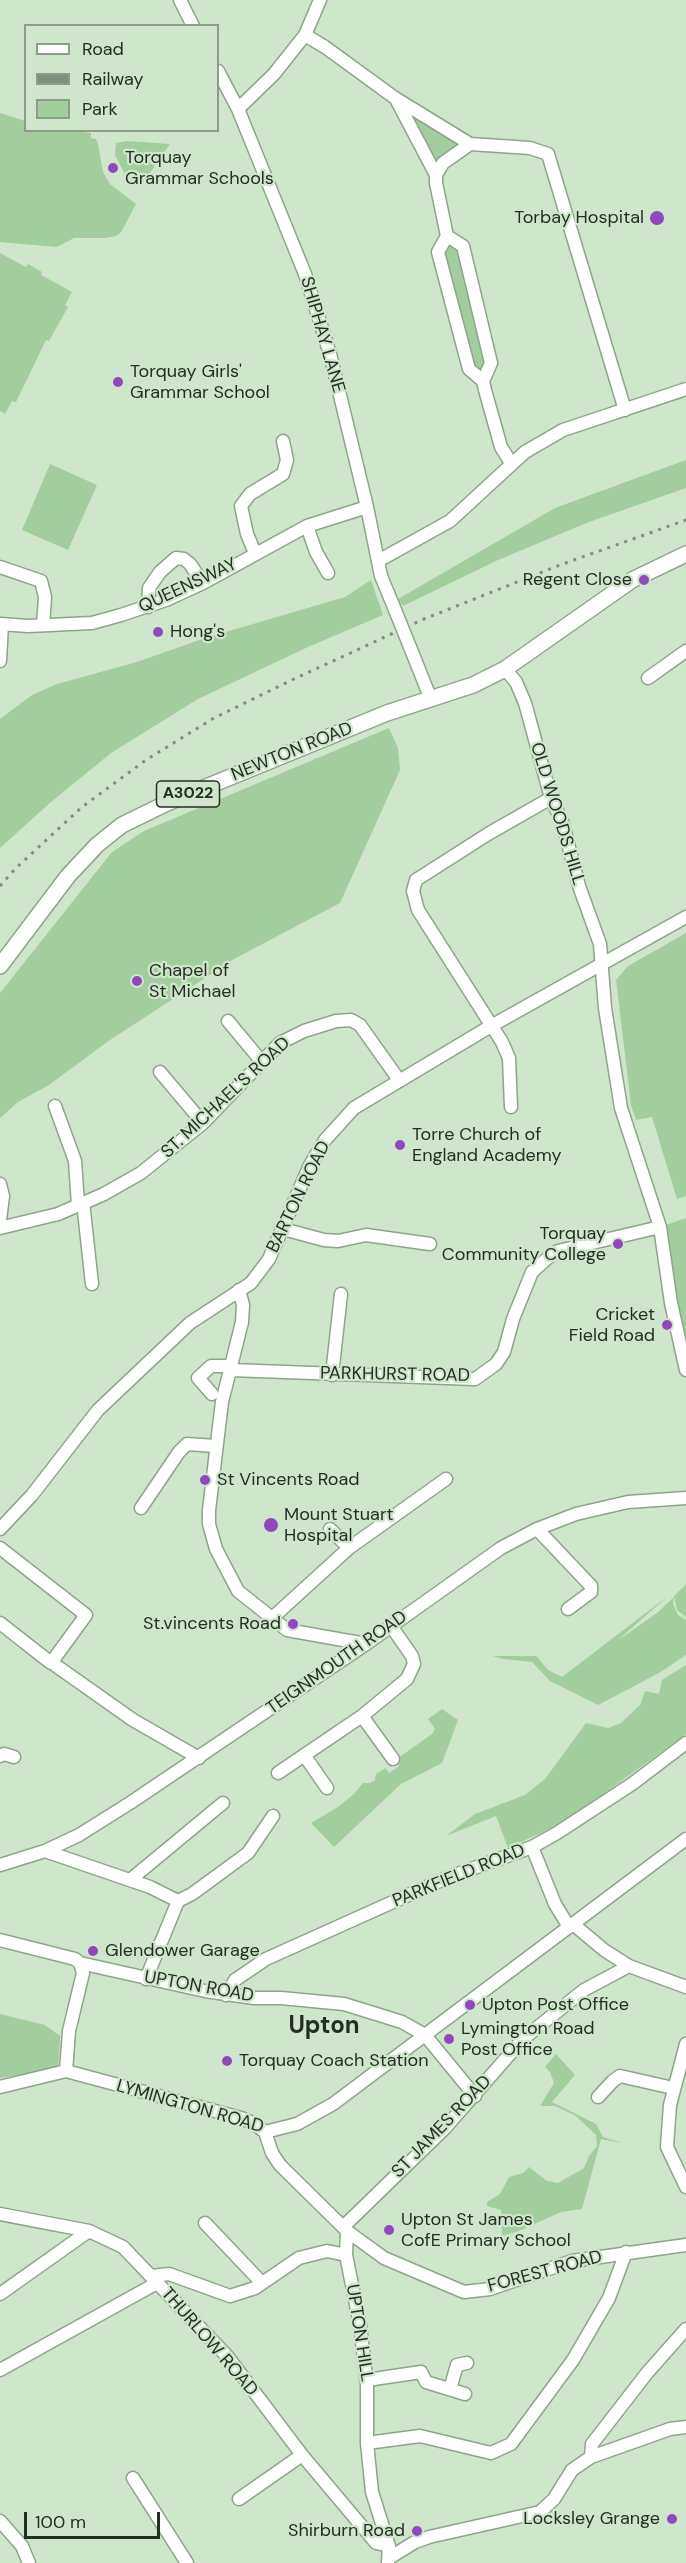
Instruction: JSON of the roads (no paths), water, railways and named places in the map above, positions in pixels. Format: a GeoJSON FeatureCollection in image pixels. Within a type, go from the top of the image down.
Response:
{"type":"FeatureCollection","features":[{"type":"Feature","properties":{"kind":"main road","name":"A3022"},"geometry":{"type":"LineString","coordinates":[[505,669],[632,580],[686,554]]}},
{"type":"Feature","properties":{"kind":"main road","name":"NEWTON ROAD"},"geometry":{"type":"LineString","coordinates":[[0,966],[69,876],[97,845],[122,825],[167,803],[249,769],[430,697],[473,685],[505,669]]}},
{"type":"Feature","properties":{"kind":"street"},"geometry":{"type":"LineString","coordinates":[[180,0],[192,24]]}},
{"type":"Feature","properties":{"kind":"street"},"geometry":{"type":"LineString","coordinates":[[238,109],[274,74],[305,35],[320,0]]}},
{"type":"Feature","properties":{"kind":"street"},"geometry":{"type":"LineString","coordinates":[[305,35],[326,47],[395,98],[470,144],[530,148],[548,154],[625,410]]}},
{"type":"Feature","properties":{"kind":"street","name":"SHIPHAY LANE"},"geometry":{"type":"LineString","coordinates":[[219,72],[238,109],[305,274],[330,354],[384,587],[430,697]]}},
{"type":"Feature","properties":{"kind":"street"},"geometry":{"type":"LineString","coordinates":[[395,98],[419,139],[436,175],[447,236],[438,252],[469,369],[483,381],[501,447],[511,463]]}},
{"type":"Feature","properties":{"kind":"street"},"geometry":{"type":"LineString","coordinates":[[436,175],[443,163],[470,144]]}},
{"type":"Feature","properties":{"kind":"street"},"geometry":{"type":"LineString","coordinates":[[447,236],[463,246],[491,363],[483,381]]}},
{"type":"Feature","properties":{"kind":"street"},"geometry":{"type":"LineString","coordinates":[[378,561],[450,521],[511,463],[563,430],[686,389]]}},
{"type":"Feature","properties":{"kind":"street"},"geometry":{"type":"LineString","coordinates":[[255,553],[247,534],[241,506],[250,494],[283,474],[287,460],[284,441]]}},
{"type":"Feature","properties":{"kind":"street","name":"QUEENSWAY"},"geometry":{"type":"LineString","coordinates":[[1,624],[92,623],[148,607],[203,583],[307,526],[367,507]]}},
{"type":"Feature","properties":{"kind":"street"},"geometry":{"type":"LineString","coordinates":[[307,526],[316,552],[328,573]]}},
{"type":"Feature","properties":{"kind":"street"},"geometry":{"type":"LineString","coordinates":[[148,607],[149,588],[160,572],[176,558],[184,558],[203,583]]}},
{"type":"Feature","properties":{"kind":"street"},"geometry":{"type":"LineString","coordinates":[[0,567],[41,581],[45,597],[43,625]]}},
{"type":"Feature","properties":{"kind":"street"},"geometry":{"type":"LineString","coordinates":[[0,661],[1,624]]}},
{"type":"Feature","properties":{"kind":"street"},"geometry":{"type":"LineString","coordinates":[[648,678],[686,651]]}},
{"type":"Feature","properties":{"kind":"street","name":"OLD WOODS HILL"},"geometry":{"type":"LineString","coordinates":[[505,669],[516,682],[525,703],[551,798],[563,824],[579,886],[600,944],[605,1008],[621,1108],[660,1227],[671,1303],[686,1370]]}},
{"type":"Feature","properties":{"kind":"street"},"geometry":{"type":"LineString","coordinates":[[511,1107],[509,1058],[418,910],[412,891],[416,880],[488,834],[551,798]]}},
{"type":"Feature","properties":{"kind":"street","name":"BARTON ROAD"},"geometry":{"type":"LineString","coordinates":[[0,1529],[33,1495],[98,1410],[190,1323],[251,1283],[269,1259],[310,1165],[324,1140],[354,1108],[491,1026],[686,917]]}},
{"type":"Feature","properties":{"kind":"street","name":"ST. MICHAEL'S ROAD"},"geometry":{"type":"LineString","coordinates":[[0,1228],[58,1214],[104,1194],[141,1173],[203,1123],[289,1037],[336,1021],[351,1020],[360,1024],[399,1080]]}},
{"type":"Feature","properties":{"kind":"street"},"geometry":{"type":"LineString","coordinates":[[228,1021],[262,1062]]}},
{"type":"Feature","properties":{"kind":"street"},"geometry":{"type":"LineString","coordinates":[[160,1072],[203,1123]]}},
{"type":"Feature","properties":{"kind":"street"},"geometry":{"type":"LineString","coordinates":[[56,1106],[75,1161],[92,1284]]}},
{"type":"Feature","properties":{"kind":"street"},"geometry":{"type":"LineString","coordinates":[[0,1184],[3,1196],[0,1220]]}},
{"type":"Feature","properties":{"kind":"street","name":"PARKHURST ROAD"},"geometry":{"type":"LineString","coordinates":[[212,1394],[198,1378],[211,1366],[332,1375],[475,1379],[496,1364],[504,1352],[513,1319],[532,1272],[551,1255],[558,1251],[660,1227]]}},
{"type":"Feature","properties":{"kind":"street"},"geometry":{"type":"LineString","coordinates":[[283,1229],[324,1240],[337,1247],[366,1235],[426,1239]]}},
{"type":"Feature","properties":{"kind":"street"},"geometry":{"type":"LineString","coordinates":[[239,1290],[243,1305],[242,1322],[222,1402],[215,1446],[209,1510],[213,1538],[238,1591],[271,1619],[287,1630],[366,1644]]}},
{"type":"Feature","properties":{"kind":"street"},"geometry":{"type":"LineString","coordinates":[[332,1375],[334,1317],[341,1294]]}},
{"type":"Feature","properties":{"kind":"street"},"geometry":{"type":"LineString","coordinates":[[141,1508],[178,1452],[182,1441],[215,1446]]}},
{"type":"Feature","properties":{"kind":"street"},"geometry":{"type":"LineString","coordinates":[[271,1619],[349,1548],[446,1479]]}},
{"type":"Feature","properties":{"kind":"street","name":"TEIGNMOUTH ROAD"},"geometry":{"type":"LineString","coordinates":[[0,1865],[45,1851],[79,1835],[199,1758],[501,1548],[537,1529],[576,1514],[628,1502],[686,1498]]}},
{"type":"Feature","properties":{"kind":"street"},"geometry":{"type":"LineString","coordinates":[[330,1529],[349,1548]]}},
{"type":"Feature","properties":{"kind":"street"},"geometry":{"type":"LineString","coordinates":[[537,1529],[591,1586],[591,1592],[568,1609]]}},
{"type":"Feature","properties":{"kind":"street"},"geometry":{"type":"LineString","coordinates":[[0,1548],[86,1615],[53,1664]]}},
{"type":"Feature","properties":{"kind":"street"},"geometry":{"type":"LineString","coordinates":[[0,1623],[53,1664],[133,1720],[199,1758]]}},
{"type":"Feature","properties":{"kind":"street"},"geometry":{"type":"LineString","coordinates":[[278,1773],[362,1716],[407,1679],[412,1672],[412,1656],[391,1626]]}},
{"type":"Feature","properties":{"kind":"street"},"geometry":{"type":"LineString","coordinates":[[362,1716],[393,1760]]}},
{"type":"Feature","properties":{"kind":"street","name":"PARKFIELD ROAD"},"geometry":{"type":"LineString","coordinates":[[226,1995],[235,1980],[266,1959],[453,1875],[532,1847],[587,1815],[686,1743]]}},
{"type":"Feature","properties":{"kind":"street"},"geometry":{"type":"LineString","coordinates":[[0,1756],[4,1754],[14,1757]]}},
{"type":"Feature","properties":{"kind":"street"},"geometry":{"type":"LineString","coordinates":[[304,1755],[327,1788]]}},
{"type":"Feature","properties":{"kind":"street"},"geometry":{"type":"LineString","coordinates":[[130,1880],[223,1803]]}},
{"type":"Feature","properties":{"kind":"street"},"geometry":{"type":"LineString","coordinates":[[146,1978],[178,1901],[192,1894],[248,1853],[273,1816]]}},
{"type":"Feature","properties":{"kind":"street","name":"LYMINGTON ROAD"},"geometry":{"type":"LineString","coordinates":[[0,2087],[66,2071],[241,2118],[253,2122],[265,2132],[297,2124],[333,2104],[686,1839]]}},
{"type":"Feature","properties":{"kind":"street"},"geometry":{"type":"LineString","coordinates":[[532,1847],[555,1904],[571,1925],[629,1966],[686,1987]]}},
{"type":"Feature","properties":{"kind":"street"},"geometry":{"type":"LineString","coordinates":[[45,1851],[150,1887],[178,1901]]}},
{"type":"Feature","properties":{"kind":"street","name":"UPTON ROAD"},"geometry":{"type":"LineString","coordinates":[[0,1940],[75,1959],[80,1963],[226,1995],[344,2004],[402,2022],[425,2035],[475,2096]]}},
{"type":"Feature","properties":{"kind":"street"},"geometry":{"type":"LineString","coordinates":[[66,2071],[69,2031],[83,1973],[80,1963]]}},
{"type":"Feature","properties":{"kind":"street","name":"ST JAMES ROAD"},"geometry":{"type":"LineString","coordinates":[[345,2229],[475,2096],[523,2039],[584,1990],[629,1966]]}},
{"type":"Feature","properties":{"kind":"street"},"geometry":{"type":"LineString","coordinates":[[686,2044],[669,2105],[667,2147],[686,2187]]}},
{"type":"Feature","properties":{"kind":"street"},"geometry":{"type":"LineString","coordinates":[[598,2097],[620,2076],[673,2088]]}},
{"type":"Feature","properties":{"kind":"street"},"geometry":{"type":"LineString","coordinates":[[265,2132],[272,2153],[280,2166],[345,2229]]}},
{"type":"Feature","properties":{"kind":"street","name":"THURLOW ROAD"},"geometry":{"type":"LineString","coordinates":[[0,2214],[89,2231],[123,2247],[228,2357],[302,2455],[388,2556]]}},
{"type":"Feature","properties":{"kind":"street"},"geometry":{"type":"LineString","coordinates":[[205,2223],[262,2283]]}},
{"type":"Feature","properties":{"kind":"street","name":"FOREST ROAD"},"geometry":{"type":"LineString","coordinates":[[345,2229],[384,2258],[464,2292],[490,2289],[573,2261],[686,2245]]}},
{"type":"Feature","properties":{"kind":"street","name":"UPTON HILL"},"geometry":{"type":"LineString","coordinates":[[345,2229],[346,2255],[360,2325],[366,2380],[367,2443],[372,2492],[388,2556]]}},
{"type":"Feature","properties":{"kind":"street"},"geometry":{"type":"LineString","coordinates":[[0,2294],[89,2231]]}},
{"type":"Feature","properties":{"kind":"street"},"geometry":{"type":"LineString","coordinates":[[0,2370],[154,2279],[168,2274],[230,2296],[255,2288],[299,2258],[327,2251],[346,2255]]}},
{"type":"Feature","properties":{"kind":"street"},"geometry":{"type":"LineString","coordinates":[[367,2443],[420,2436],[490,2453],[511,2444],[573,2360],[609,2298],[626,2252]]}},
{"type":"Feature","properties":{"kind":"street"},"geometry":{"type":"LineString","coordinates":[[591,2457],[592,2444],[647,2373],[686,2329]]}},
{"type":"Feature","properties":{"kind":"street"},"geometry":{"type":"LineString","coordinates":[[450,2389],[457,2365],[467,2363]]}},
{"type":"Feature","properties":{"kind":"street"},"geometry":{"type":"LineString","coordinates":[[366,2380],[421,2372],[426,2382],[465,2394]]}},
{"type":"Feature","properties":{"kind":"street"},"geometry":{"type":"LineString","coordinates":[[388,2556],[429,2537],[540,2512],[554,2499],[572,2470],[591,2457],[670,2429],[686,2427]]}},
{"type":"Feature","properties":{"kind":"street"},"geometry":{"type":"LineString","coordinates":[[239,2499],[302,2455]]}},
{"type":"Feature","properties":{"kind":"street"},"geometry":{"type":"LineString","coordinates":[[133,2478],[187,2563]]}},
{"type":"Feature","properties":{"kind":"street"},"geometry":{"type":"LineString","coordinates":[[0,2521],[22,2546],[29,2563]]}},
{"type":"Feature","properties":{"kind":"railway"},"geometry":{"type":"LineString","coordinates":[[0,886],[16,868],[82,807],[146,760],[214,718],[424,619],[560,565],[686,520]]}},
{"type":"Feature","properties":{"kind":"place","name":"Torquay Grammar Schools"},"geometry":{"type":"Point","coordinates":[113,168]}},
{"type":"Feature","properties":{"kind":"place","name":"Torbay Hospital"},"geometry":{"type":"Point","coordinates":[657,218]}},
{"type":"Feature","properties":{"kind":"place","name":"Torquay Girls' Grammar School"},"geometry":{"type":"Point","coordinates":[118,382]}},
{"type":"Feature","properties":{"kind":"place","name":"Regent Close"},"geometry":{"type":"Point","coordinates":[644,580]}},
{"type":"Feature","properties":{"kind":"place","name":"Hong's"},"geometry":{"type":"Point","coordinates":[158,632]}},
{"type":"Feature","properties":{"kind":"place","name":"Chapel of St Michael"},"geometry":{"type":"Point","coordinates":[137,981]}},
{"type":"Feature","properties":{"kind":"place","name":"Torre Church of England Academy"},"geometry":{"type":"Point","coordinates":[400,1145]}},
{"type":"Feature","properties":{"kind":"place","name":"Torquay Community College"},"geometry":{"type":"Point","coordinates":[618,1244]}},
{"type":"Feature","properties":{"kind":"place","name":"Cricket Field Road"},"geometry":{"type":"Point","coordinates":[667,1325]}},
{"type":"Feature","properties":{"kind":"place","name":"St Vincents Road"},"geometry":{"type":"Point","coordinates":[205,1480]}},
{"type":"Feature","properties":{"kind":"place","name":"Mount Stuart Hospital"},"geometry":{"type":"Point","coordinates":[271,1525]}},
{"type":"Feature","properties":{"kind":"place","name":"St.vincents Road"},"geometry":{"type":"Point","coordinates":[293,1624]}},
{"type":"Feature","properties":{"kind":"place","name":"Glendower Garage"},"geometry":{"type":"Point","coordinates":[93,1951]}},
{"type":"Feature","properties":{"kind":"place","name":"Upton Post Office"},"geometry":{"type":"Point","coordinates":[470,2005]}},
{"type":"Feature","properties":{"kind":"place","name":"Lymington Road Post Office"},"geometry":{"type":"Point","coordinates":[449,2039]}},
{"type":"Feature","properties":{"kind":"place","name":"Torquay Coach Station"},"geometry":{"type":"Point","coordinates":[227,2061]}},
{"type":"Feature","properties":{"kind":"place","name":"Upton St James CofE Primary School"},"geometry":{"type":"Point","coordinates":[389,2230]}},
{"type":"Feature","properties":{"kind":"place","name":"Locksley Grange"},"geometry":{"type":"Point","coordinates":[672,2519]}},
{"type":"Feature","properties":{"kind":"place","name":"Shirburn Road"},"geometry":{"type":"Point","coordinates":[417,2531]}},
{"type":"Feature","properties":{"kind":"district","name":"Upton"},"geometry":{"type":"Point","coordinates":[324,2027]}}]}
